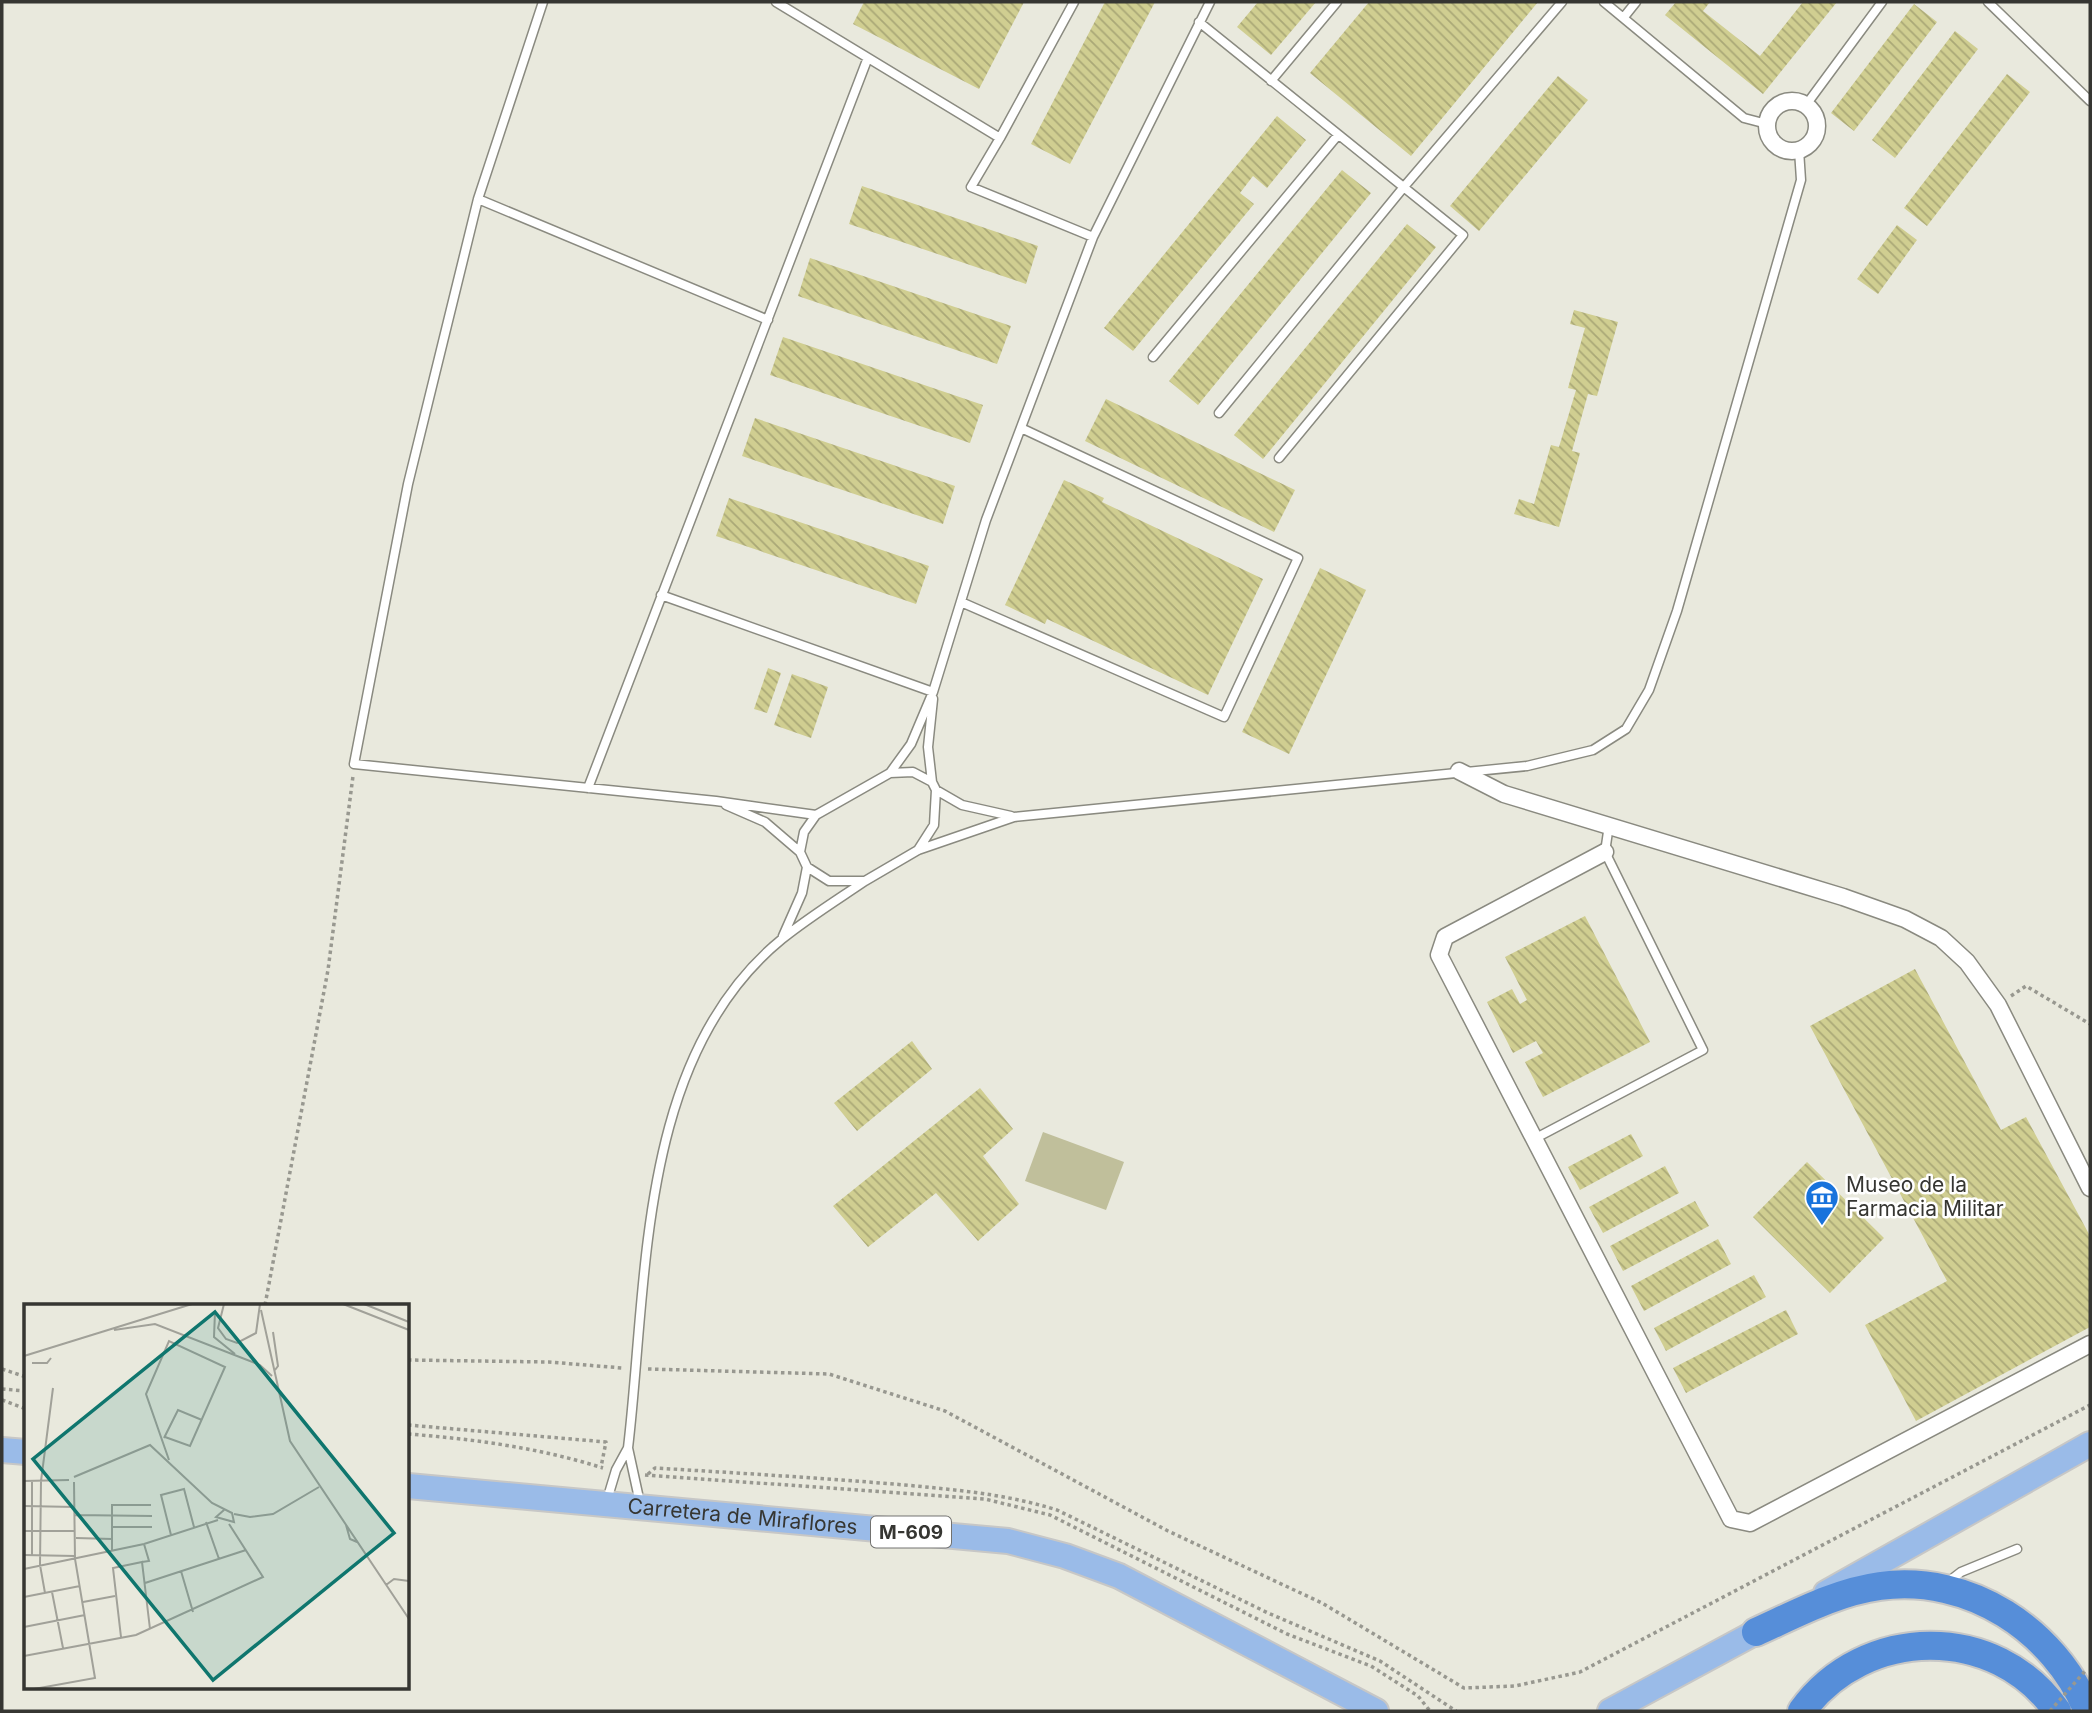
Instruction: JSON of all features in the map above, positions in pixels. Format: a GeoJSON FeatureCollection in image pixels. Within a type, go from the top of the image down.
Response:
{"type":"FeatureCollection","features":[{"type":"Feature","properties":{"kind":"highway"},"geometry":{"type":"LineString","coordinates":[[1756,1632],[1838,1596],[1881,1586],[1940,1589],[1973,1597],[2027,1628],[2065,1668],[2088,1711]]}},
{"type":"Feature","properties":{"kind":"highway"},"geometry":{"type":"LineString","coordinates":[[1802,1711],[1826,1683],[1866,1658],[1914,1645],[1940,1644],[1964,1648],[2007,1665],[2039,1689],[2057,1711]]}},
{"type":"Feature","properties":{"kind":"main road"},"geometry":{"type":"LineString","coordinates":[[1610,1711],[2090,1444]]}},
{"type":"Feature","properties":{"kind":"main road"},"geometry":{"type":"LineString","coordinates":[[2,1450],[24,1452]]}},
{"type":"Feature","properties":{"kind":"main road","name":"Carretera de Miraflores"},"geometry":{"type":"LineString","coordinates":[[410,1486],[640,1505],[1008,1541],[1065,1556],[1119,1576],[1376,1711]]}},
{"type":"Feature","properties":{"kind":"street"},"geometry":{"type":"LineString","coordinates":[[1796,102],[1806,106],[1812,112],[1816,130],[1813,139],[1799,150],[1789,151],[1773,142],[1767,124],[1777,106],[1796,102]]}},
{"type":"Feature","properties":{"kind":"street"},"geometry":{"type":"LineString","coordinates":[[1459,771],[1504,794],[1843,897],[1905,919],[1941,938],[1967,962],[1998,1005],[2090,1188]]}},
{"type":"Feature","properties":{"kind":"street"},"geometry":{"type":"LineString","coordinates":[[1605,852],[1445,937],[1439,955],[1731,1519],[1750,1523],[2090,1344]]}},
{"type":"Feature","properties":{"kind":"lane"},"geometry":{"type":"LineString","coordinates":[[543,2],[478,200],[408,484],[354,764],[816,815]]}},
{"type":"Feature","properties":{"kind":"lane"},"geometry":{"type":"LineString","coordinates":[[776,2],[867,60],[1000,138]]}},
{"type":"Feature","properties":{"kind":"lane"},"geometry":{"type":"LineString","coordinates":[[1074,2],[971,187],[1093,237]]}},
{"type":"Feature","properties":{"kind":"lane"},"geometry":{"type":"LineString","coordinates":[[800,852],[804,832],[816,815],[890,773],[911,744],[933,692],[986,520],[1093,237],[1210,2]]}},
{"type":"Feature","properties":{"kind":"lane"},"geometry":{"type":"LineString","coordinates":[[1271,81],[1337,2]]}},
{"type":"Feature","properties":{"kind":"lane"},"geometry":{"type":"LineString","coordinates":[[1219,413],[1403,188],[1562,2]]}},
{"type":"Feature","properties":{"kind":"lane"},"geometry":{"type":"LineString","coordinates":[[1604,2],[1744,118],[1767,124]]}},
{"type":"Feature","properties":{"kind":"lane"},"geometry":{"type":"LineString","coordinates":[[1623,17],[1636,2]]}},
{"type":"Feature","properties":{"kind":"lane"},"geometry":{"type":"LineString","coordinates":[[1806,106],[1882,2]]}},
{"type":"Feature","properties":{"kind":"lane"},"geometry":{"type":"LineString","coordinates":[[1988,2],[2090,101]]}},
{"type":"Feature","properties":{"kind":"lane"},"geometry":{"type":"LineString","coordinates":[[1199,22],[1463,235],[1279,457]]}},
{"type":"Feature","properties":{"kind":"lane"},"geometry":{"type":"LineString","coordinates":[[588,788],[867,60]]}},
{"type":"Feature","properties":{"kind":"lane"},"geometry":{"type":"LineString","coordinates":[[1153,357],[1338,135]]}},
{"type":"Feature","properties":{"kind":"lane"},"geometry":{"type":"LineString","coordinates":[[640,1505],[628,1448],[657,1173],[671,1113],[696,1053],[724,1005],[781,939],[865,881],[918,850],[1014,817],[1527,766],[1593,750],[1626,729],[1649,691],[1677,611],[1801,180],[1799,150]]}},
{"type":"Feature","properties":{"kind":"lane"},"geometry":{"type":"LineString","coordinates":[[478,200],[768,320]]}},
{"type":"Feature","properties":{"kind":"lane"},"geometry":{"type":"LineString","coordinates":[[961,602],[1224,717],[1298,558],[1021,428]]}},
{"type":"Feature","properties":{"kind":"lane"},"geometry":{"type":"LineString","coordinates":[[661,594],[933,692]]}},
{"type":"Feature","properties":{"kind":"lane"},"geometry":{"type":"LineString","coordinates":[[918,850],[934,825],[934,786],[928,747],[933,692]]}},
{"type":"Feature","properties":{"kind":"lane"},"geometry":{"type":"LineString","coordinates":[[890,773],[913,772],[962,805],[1014,817]]}},
{"type":"Feature","properties":{"kind":"lane"},"geometry":{"type":"LineString","coordinates":[[716,802],[765,822],[800,852],[807,867],[829,881],[865,881]]}},
{"type":"Feature","properties":{"kind":"lane"},"geometry":{"type":"LineString","coordinates":[[1534,1139],[1703,1050],[1605,852],[1609,825]]}},
{"type":"Feature","properties":{"kind":"lane"},"geometry":{"type":"LineString","coordinates":[[781,939],[802,893],[807,867]]}},
{"type":"Feature","properties":{"kind":"lane"},"geometry":{"type":"LineString","coordinates":[[606,1502],[616,1470],[628,1448]]}},
{"type":"Feature","properties":{"kind":"lane"},"geometry":{"type":"LineString","coordinates":[[1940,1589],[1961,1572],[2017,1549]]}},
{"type":"Feature","properties":{"kind":"path"},"geometry":{"type":"LineString","coordinates":[[265,1304],[328,970],[354,764]]}},
{"type":"Feature","properties":{"kind":"path"},"geometry":{"type":"LineString","coordinates":[[1998,1005],[2026,986],[2090,1024]]}},
{"type":"Feature","properties":{"kind":"path"},"geometry":{"type":"LineString","coordinates":[[410,1360],[549,1362],[636,1369],[829,1374],[945,1411],[1168,1531],[1322,1602],[1464,1688],[1515,1686],[1580,1672],[2090,1405]]}},
{"type":"Feature","properties":{"kind":"path"},"geometry":{"type":"LineString","coordinates":[[2,1369],[24,1376]]}},
{"type":"Feature","properties":{"kind":"path"},"geometry":{"type":"LineString","coordinates":[[2,1389],[24,1391]]}},
{"type":"Feature","properties":{"kind":"path"},"geometry":{"type":"LineString","coordinates":[[2,1400],[24,1408]]}},
{"type":"Feature","properties":{"kind":"path"},"geometry":{"type":"LineString","coordinates":[[410,1425],[607,1442],[601,1467],[581,1459],[523,1448],[410,1434]]}},
{"type":"Feature","properties":{"kind":"path"},"geometry":{"type":"LineString","coordinates":[[2050,1711],[2086,1670]]}},
{"type":"Feature","properties":{"kind":"green space"},"geometry":{"type":"Polygon","coordinates":[[[1043,1132],[1124,1162],[1106,1210],[1025,1181],[1043,1132]]]}},
{"type":"Feature","properties":{"kind":"building"},"geometry":{"type":"Polygon","coordinates":[[[864,2],[1024,2],[979,89],[853,24],[864,2]]]}},
{"type":"Feature","properties":{"kind":"building"},"geometry":{"type":"Polygon","coordinates":[[[1105,2],[1155,2],[1070,164],[1031,144],[1105,2]]]}},
{"type":"Feature","properties":{"kind":"building"},"geometry":{"type":"Polygon","coordinates":[[[1258,2],[1316,2],[1271,55],[1237,27],[1258,2]]]}},
{"type":"Feature","properties":{"kind":"building"},"geometry":{"type":"Polygon","coordinates":[[[1369,2],[1538,2],[1411,156],[1310,73],[1369,2]]]}},
{"type":"Feature","properties":{"kind":"building"},"geometry":{"type":"Polygon","coordinates":[[[1676,2],[1710,2],[1703,11],[1760,56],[1803,2],[1837,2],[1763,94],[1665,15],[1676,2]]]}},
{"type":"Feature","properties":{"kind":"building"},"geometry":{"type":"Polygon","coordinates":[[[1914,4],[1937,22],[1854,131],[1831,113],[1914,4]]]}},
{"type":"Feature","properties":{"kind":"building"},"geometry":{"type":"Polygon","coordinates":[[[1955,31],[1978,49],[1895,158],[1872,140],[1955,31]]]}},
{"type":"Feature","properties":{"kind":"building"},"geometry":{"type":"Polygon","coordinates":[[[2007,74],[2030,92],[1927,226],[1904,208],[2007,74]]]}},
{"type":"Feature","properties":{"kind":"building"},"geometry":{"type":"Polygon","coordinates":[[[1558,76],[1588,100],[1479,231],[1450,206],[1558,76]]]}},
{"type":"Feature","properties":{"kind":"building"},"geometry":{"type":"Polygon","coordinates":[[[1277,116],[1306,140],[1267,188],[1253,176],[1240,193],[1254,204],[1133,351],[1104,328],[1277,116]]]}},
{"type":"Feature","properties":{"kind":"building"},"geometry":{"type":"Polygon","coordinates":[[[1342,170],[1371,193],[1198,405],[1169,381],[1342,170]]]}},
{"type":"Feature","properties":{"kind":"building"},"geometry":{"type":"Polygon","coordinates":[[[862,186],[1038,246],[1026,284],[849,224],[862,186]]]}},
{"type":"Feature","properties":{"kind":"building"},"geometry":{"type":"Polygon","coordinates":[[[1407,224],[1436,247],[1263,459],[1234,435],[1407,224]]]}},
{"type":"Feature","properties":{"kind":"building"},"geometry":{"type":"Polygon","coordinates":[[[1897,225],[1917,240],[1878,294],[1857,279],[1897,225]]]}},
{"type":"Feature","properties":{"kind":"building"},"geometry":{"type":"Polygon","coordinates":[[[810,258],[1011,326],[997,364],[798,296],[810,258]]]}},
{"type":"Feature","properties":{"kind":"building"},"geometry":{"type":"Polygon","coordinates":[[[1574,310],[1618,322],[1597,396],[1588,394],[1572,451],[1580,453],[1559,527],[1514,514],[1519,499],[1534,504],[1551,445],[1559,447],[1576,390],[1568,388],[1585,328],[1570,324],[1574,310]]]}},
{"type":"Feature","properties":{"kind":"building"},"geometry":{"type":"Polygon","coordinates":[[[783,337],[983,405],[970,443],[770,375],[783,337]]]}},
{"type":"Feature","properties":{"kind":"building"},"geometry":{"type":"Polygon","coordinates":[[[1106,399],[1295,490],[1274,532],[1085,441],[1106,399]]]}},
{"type":"Feature","properties":{"kind":"building"},"geometry":{"type":"Polygon","coordinates":[[[755,418],[955,486],[943,524],[742,456],[755,418]]]}},
{"type":"Feature","properties":{"kind":"building"},"geometry":{"type":"Polygon","coordinates":[[[1064,480],[1104,498],[1102,502],[1263,579],[1208,695],[1047,619],[1045,624],[1005,605],[1064,480]]]}},
{"type":"Feature","properties":{"kind":"building"},"geometry":{"type":"Polygon","coordinates":[[[729,498],[929,566],[916,604],[716,536],[729,498]]]}},
{"type":"Feature","properties":{"kind":"building"},"geometry":{"type":"Polygon","coordinates":[[[1320,568],[1366,590],[1289,754],[1242,732],[1320,568]]]}},
{"type":"Feature","properties":{"kind":"building"},"geometry":{"type":"Polygon","coordinates":[[[768,668],[781,673],[767,713],[754,709],[768,668]]]}},
{"type":"Feature","properties":{"kind":"building"},"geometry":{"type":"Polygon","coordinates":[[[792,674],[828,687],[811,738],[774,725],[792,674]]]}},
{"type":"Feature","properties":{"kind":"building"},"geometry":{"type":"Polygon","coordinates":[[[1585,916],[1650,1042],[1543,1097],[1525,1062],[1543,1053],[1536,1041],[1513,1053],[1487,1002],[1512,989],[1520,1004],[1527,1000],[1505,957],[1585,916]]]}},
{"type":"Feature","properties":{"kind":"building"},"geometry":{"type":"Polygon","coordinates":[[[1915,969],[2001,1130],[2026,1117],[2090,1236],[2090,1327],[1916,1421],[1865,1325],[1947,1281],[1810,1026],[1915,969]]]}},
{"type":"Feature","properties":{"kind":"building"},"geometry":{"type":"Polygon","coordinates":[[[912,1041],[932,1069],[857,1131],[834,1103],[912,1041]]]}},
{"type":"Feature","properties":{"kind":"building"},"geometry":{"type":"Polygon","coordinates":[[[980,1088],[1013,1129],[983,1156],[1019,1204],[978,1241],[936,1193],[868,1247],[833,1206],[980,1088]]]}},
{"type":"Feature","properties":{"kind":"building"},"geometry":{"type":"Polygon","coordinates":[[[1631,1134],[1643,1156],[1580,1190],[1568,1167],[1631,1134]]]}},
{"type":"Feature","properties":{"kind":"building"},"geometry":{"type":"Polygon","coordinates":[[[1807,1162],[1884,1238],[1830,1293],[1753,1217],[1807,1162]]]}},
{"type":"Feature","properties":{"kind":"building"},"geometry":{"type":"Polygon","coordinates":[[[1665,1166],[1679,1193],[1603,1233],[1589,1207],[1665,1166]]]}},
{"type":"Feature","properties":{"kind":"building"},"geometry":{"type":"Polygon","coordinates":[[[1695,1201],[1709,1226],[1623,1271],[1610,1246],[1695,1201]]]}},
{"type":"Feature","properties":{"kind":"building"},"geometry":{"type":"Polygon","coordinates":[[[1718,1239],[1731,1264],[1644,1311],[1631,1286],[1718,1239]]]}},
{"type":"Feature","properties":{"kind":"building"},"geometry":{"type":"Polygon","coordinates":[[[1754,1275],[1766,1297],[1666,1351],[1654,1328],[1754,1275]]]}},
{"type":"Feature","properties":{"kind":"building"},"geometry":{"type":"Polygon","coordinates":[[[1786,1310],[1798,1334],[1686,1393],[1673,1368],[1786,1310]]]}},
{"type":"Feature","properties":{"kind":"place","name":"Museo de la Farmacia Militar"},"geometry":{"type":"Point","coordinates":[1822,1227]}}]}
